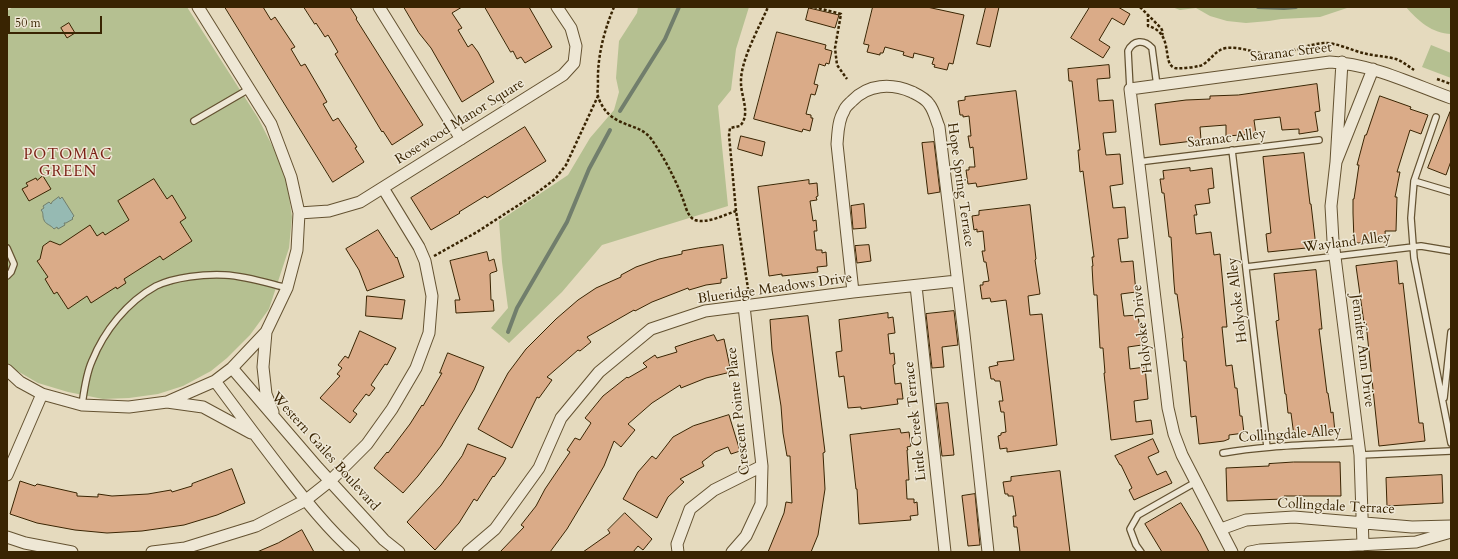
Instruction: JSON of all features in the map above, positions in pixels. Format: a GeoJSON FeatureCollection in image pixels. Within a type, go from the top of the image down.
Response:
{"type":"FeatureCollection","features":[{"type":"Feature","properties":{"kind":"street"},"geometry":{"type":"LineString","coordinates":[[167,402],[215,381],[229,370],[266,332],[287,288],[297,250],[299,213],[291,177],[270,124],[198,7]]}},
{"type":"Feature","properties":{"kind":"street"},"geometry":{"type":"LineString","coordinates":[[379,7],[461,139]]}},
{"type":"Feature","properties":{"kind":"street","name":"Rosewood Manor Square"},"geometry":{"type":"LineString","coordinates":[[299,213],[329,210],[360,202],[563,75],[574,63],[576,46],[571,28],[557,7]]}},
{"type":"Feature","properties":{"kind":"street","name":"Saranac Street"},"geometry":{"type":"LineString","coordinates":[[1130,89],[1318,63],[1342,62],[1373,69],[1451,98]]}},
{"type":"Feature","properties":{"kind":"street","name":"Jennifer Ann Drive"},"geometry":{"type":"LineString","coordinates":[[1342,62],[1336,162],[1331,206],[1335,257],[1360,455],[1363,545]]}},
{"type":"Feature","properties":{"kind":"street","name":"Jennifer Ann Drive"},"geometry":{"type":"LineString","coordinates":[[1336,162],[1373,69]]}},
{"type":"Feature","properties":{"kind":"street","name":"Hope Spring Terrace"},"geometry":{"type":"LineString","coordinates":[[853,292],[837,144],[838,130],[844,110],[854,99],[867,89],[880,86],[903,88],[920,96],[930,105],[939,127],[988,552]]}},
{"type":"Feature","properties":{"kind":"street","name":"Holyoke Drive"},"geometry":{"type":"LineString","coordinates":[[1130,89],[1168,408],[1174,434],[1182,455],[1232,552]]}},
{"type":"Feature","properties":{"kind":"street"},"geometry":{"type":"LineString","coordinates":[[152,552],[185,548],[256,526],[306,500],[330,481],[367,444],[392,409],[416,368],[429,333],[432,296],[425,261],[419,247],[383,188]]}},
{"type":"Feature","properties":{"kind":"street","name":"Blueridge Meadows Drive"},"geometry":{"type":"LineString","coordinates":[[468,552],[495,529],[539,468],[561,418],[599,372],[651,329],[705,311],[853,292],[957,281]]}},
{"type":"Feature","properties":{"kind":"street","name":"Little Creek Terrace"},"geometry":{"type":"LineString","coordinates":[[916,286],[945,552]]}},
{"type":"Feature","properties":{"kind":"street","name":"Crescent Pointe Place"},"geometry":{"type":"LineString","coordinates":[[732,552],[746,536],[761,504],[762,466],[747,306]]}},
{"type":"Feature","properties":{"kind":"street"},"geometry":{"type":"LineString","coordinates":[[266,332],[263,367],[266,394],[276,420]]}},
{"type":"Feature","properties":{"kind":"street"},"geometry":{"type":"LineString","coordinates":[[7,370],[20,382],[42,394],[82,405],[129,407],[167,402],[203,407],[255,436]]}},
{"type":"Feature","properties":{"kind":"street","name":"Western Gailes Boulevard"},"geometry":{"type":"LineString","coordinates":[[229,370],[384,540],[399,552]]}},
{"type":"Feature","properties":{"kind":"street"},"geometry":{"type":"LineString","coordinates":[[215,381],[255,436],[306,500],[336,536],[354,552]]}},
{"type":"Feature","properties":{"kind":"street"},"geometry":{"type":"LineString","coordinates":[[7,475],[42,394]]}},
{"type":"Feature","properties":{"kind":"street"},"geometry":{"type":"LineString","coordinates":[[678,552],[676,544],[690,509],[714,490],[762,466]]}},
{"type":"Feature","properties":{"kind":"street","name":"Collingdale Terrace"},"geometry":{"type":"LineString","coordinates":[[1221,529],[1246,520],[1294,517],[1412,527],[1451,526]]}},
{"type":"Feature","properties":{"kind":"street"},"geometry":{"type":"LineString","coordinates":[[1250,552],[1260,550],[1416,542],[1451,532]]}},
{"type":"Feature","properties":{"kind":"street"},"geometry":{"type":"LineString","coordinates":[[7,537],[25,543],[72,552]]}},
{"type":"Feature","properties":{"kind":"lane"},"geometry":{"type":"LineString","coordinates":[[1130,89],[1128,51],[1130,46],[1139,41],[1144,42],[1152,48],[1157,86]]}},
{"type":"Feature","properties":{"kind":"lane"},"geometry":{"type":"LineString","coordinates":[[194,121],[249,89]]}},
{"type":"Feature","properties":{"kind":"lane"},"geometry":{"type":"LineString","coordinates":[[1436,117],[1414,181],[1411,218],[1414,258],[1451,443]]}},
{"type":"Feature","properties":{"kind":"lane","name":"Saranac Alley"},"geometry":{"type":"LineString","coordinates":[[1138,162],[1319,140]]}},
{"type":"Feature","properties":{"kind":"lane","name":"Holyoke Alley"},"geometry":{"type":"LineString","coordinates":[[1232,150],[1267,448]]}},
{"type":"Feature","properties":{"kind":"lane"},"geometry":{"type":"LineString","coordinates":[[1414,181],[1451,192]]}},
{"type":"Feature","properties":{"kind":"lane","name":"Wayland Alley"},"geometry":{"type":"LineString","coordinates":[[1246,267],[1422,246],[1451,251]]}},
{"type":"Feature","properties":{"kind":"lane"},"geometry":{"type":"LineString","coordinates":[[7,248],[14,264],[11,272],[7,276]]}},
{"type":"Feature","properties":{"kind":"lane"},"geometry":{"type":"LineString","coordinates":[[82,405],[91,362],[104,336],[124,312],[139,298],[157,286],[184,278],[226,275],[253,279],[287,288]]}},
{"type":"Feature","properties":{"kind":"lane"},"geometry":{"type":"LineString","coordinates":[[1443,403],[1451,332]]}},
{"type":"Feature","properties":{"kind":"lane","name":"Collingdale Alley"},"geometry":{"type":"LineString","coordinates":[[1223,453],[1242,450],[1358,442]]}},
{"type":"Feature","properties":{"kind":"lane"},"geometry":{"type":"LineString","coordinates":[[1360,455],[1451,451]]}},
{"type":"Feature","properties":{"kind":"lane"},"geometry":{"type":"LineString","coordinates":[[1141,552],[1136,545],[1130,529],[1138,515],[1196,482]]}},
{"type":"Feature","properties":{"kind":"path"},"geometry":{"type":"LineString","coordinates":[[614,7],[608,20],[600,50],[597,77],[598,96],[608,115],[618,122],[647,133],[652,138],[674,176],[688,213],[694,220],[705,221],[736,211]]}},
{"type":"Feature","properties":{"kind":"path"},"geometry":{"type":"LineString","coordinates":[[747,306],[729,135],[730,128],[740,126],[746,116],[741,82],[746,58],[768,7]]}},
{"type":"Feature","properties":{"kind":"path"},"geometry":{"type":"LineString","coordinates":[[814,7],[841,14],[835,48],[837,65],[847,79]]}},
{"type":"Feature","properties":{"kind":"path"},"geometry":{"type":"LineString","coordinates":[[1140,7],[1161,28],[1163,32],[1162,35]]}},
{"type":"Feature","properties":{"kind":"path"},"geometry":{"type":"LineString","coordinates":[[1148,14],[1148,26],[1153,27],[1165,40],[1169,64],[1173,68],[1204,65],[1220,50],[1226,48],[1264,54],[1274,54],[1288,53],[1324,43],[1364,54],[1395,59],[1420,73]]}},
{"type":"Feature","properties":{"kind":"path"},"geometry":{"type":"LineString","coordinates":[[1432,78],[1451,84]]}},
{"type":"Feature","properties":{"kind":"path"},"geometry":{"type":"LineString","coordinates":[[425,261],[477,232],[522,204],[555,179],[566,166],[598,96]]}},
{"type":"Feature","properties":{"kind":"green space"},"geometry":{"type":"Polygon","coordinates":[[[13,7],[187,7],[258,118],[278,157],[287,183],[292,217],[289,248],[269,309],[250,335],[227,358],[211,371],[183,386],[158,394],[129,398],[103,399],[68,392],[38,383],[7,365],[7,11],[13,7]]]}},
{"type":"Feature","properties":{"kind":"green space"},"geometry":{"type":"Polygon","coordinates":[[[638,7],[749,7],[736,49],[731,90],[718,106],[728,206],[602,245],[562,292],[509,343],[491,328],[508,308],[502,262],[499,221],[568,175],[590,138],[614,110],[619,92],[616,78],[619,41],[637,13],[638,7]]]}},
{"type":"Feature","properties":{"kind":"green space"},"geometry":{"type":"Polygon","coordinates":[[[1172,7],[1359,7],[1347,8],[1320,17],[1246,23],[1227,21],[1210,16],[1196,8],[1180,10],[1172,7]]]}},
{"type":"Feature","properties":{"kind":"green space"},"geometry":{"type":"Polygon","coordinates":[[[1406,7],[1451,7],[1451,34],[1438,32],[1432,29],[1415,17],[1406,7]]]}},
{"type":"Feature","properties":{"kind":"green space"},"geometry":{"type":"Polygon","coordinates":[[[1431,45],[1451,53],[1451,78],[1422,67],[1431,45]]]}},
{"type":"Feature","properties":{"kind":"water"},"geometry":{"type":"Polygon","coordinates":[[[59,197],[60,199],[62,197],[74,216],[72,218],[73,219],[64,223],[65,225],[58,229],[57,227],[54,229],[43,219],[41,210],[44,208],[43,206],[49,202],[51,204],[59,197]]]}},
{"type":"Feature","properties":{"kind":"building"},"geometry":{"type":"Polygon","coordinates":[[[225,7],[263,7],[271,20],[275,17],[295,47],[291,49],[301,66],[305,64],[322,93],[327,102],[323,104],[333,121],[338,118],[357,147],[355,148],[364,162],[333,182],[225,7]]]}},
{"type":"Feature","properties":{"kind":"building"},"geometry":{"type":"Polygon","coordinates":[[[304,7],[350,7],[357,18],[356,19],[423,125],[392,145],[383,131],[382,132],[335,54],[338,52],[328,35],[325,37],[304,7]]]}},
{"type":"Feature","properties":{"kind":"building"},"geometry":{"type":"Polygon","coordinates":[[[404,7],[462,7],[452,13],[462,28],[458,30],[468,47],[472,44],[478,52],[494,82],[462,102],[431,48],[419,33],[404,7]]]}},
{"type":"Feature","properties":{"kind":"building"},"geometry":{"type":"Polygon","coordinates":[[[485,7],[529,7],[552,47],[525,63],[521,57],[517,59],[513,51],[511,52],[485,7]]]}},
{"type":"Feature","properties":{"kind":"building"},"geometry":{"type":"Polygon","coordinates":[[[873,7],[927,7],[964,15],[953,64],[949,63],[947,70],[934,67],[935,65],[932,64],[934,58],[914,53],[913,58],[903,55],[904,52],[885,47],[883,53],[880,53],[880,55],[867,52],[869,45],[864,44],[873,7]]]}},
{"type":"Feature","properties":{"kind":"building"},"geometry":{"type":"Polygon","coordinates":[[[986,7],[999,7],[990,47],[977,44],[986,7]]]}},
{"type":"Feature","properties":{"kind":"building"},"geometry":{"type":"Polygon","coordinates":[[[1090,7],[1118,7],[1130,14],[1124,25],[1112,18],[1099,40],[1110,47],[1103,58],[1071,38],[1090,7]]]}},
{"type":"Feature","properties":{"kind":"building"},"geometry":{"type":"Polygon","coordinates":[[[809,8],[839,15],[835,28],[806,20],[809,8]]]}},
{"type":"Feature","properties":{"kind":"building"},"geometry":{"type":"Polygon","coordinates":[[[69,23],[75,33],[67,38],[61,28],[69,23]]]}},
{"type":"Feature","properties":{"kind":"building"},"geometry":{"type":"Polygon","coordinates":[[[777,32],[826,45],[825,49],[832,51],[829,64],[826,63],[825,66],[819,64],[814,84],[818,85],[815,95],[811,94],[806,114],[811,115],[811,118],[813,118],[810,131],[803,129],[802,132],[754,119],[777,32]]]}},
{"type":"Feature","properties":{"kind":"building"},"geometry":{"type":"Polygon","coordinates":[[[1109,65],[1110,78],[1097,79],[1099,101],[1113,100],[1116,132],[1103,133],[1106,155],[1120,154],[1123,184],[1110,186],[1113,208],[1125,207],[1128,238],[1118,239],[1121,262],[1133,261],[1136,292],[1121,294],[1124,316],[1138,315],[1142,345],[1128,347],[1130,369],[1145,367],[1148,399],[1134,401],[1136,422],[1151,420],[1153,434],[1111,440],[1103,348],[1100,348],[1097,295],[1094,295],[1092,257],[1094,257],[1083,171],[1080,172],[1078,150],[1080,150],[1072,81],[1069,81],[1068,69],[1109,65]]]}},
{"type":"Feature","properties":{"kind":"building"},"geometry":{"type":"Polygon","coordinates":[[[1317,84],[1320,111],[1315,112],[1318,131],[1299,134],[1299,129],[1282,130],[1280,117],[1254,120],[1256,134],[1226,136],[1226,125],[1200,127],[1201,140],[1160,145],[1155,104],[1210,99],[1210,96],[1238,95],[1317,84]]]}},
{"type":"Feature","properties":{"kind":"building"},"geometry":{"type":"Polygon","coordinates":[[[1016,91],[1027,179],[977,187],[976,183],[968,184],[966,170],[969,170],[969,167],[975,167],[973,147],[970,148],[968,136],[971,136],[969,116],[963,117],[963,115],[960,115],[958,101],[965,100],[965,97],[1016,91]]]}},
{"type":"Feature","properties":{"kind":"building"},"geometry":{"type":"Polygon","coordinates":[[[1380,96],[1428,115],[1421,134],[1410,130],[1397,172],[1400,172],[1395,197],[1397,197],[1396,231],[1385,231],[1386,242],[1356,243],[1356,241],[1354,241],[1353,199],[1359,165],[1357,165],[1365,135],[1380,96]]]}},
{"type":"Feature","properties":{"kind":"building"},"geometry":{"type":"Polygon","coordinates":[[[1450,112],[1451,161],[1446,175],[1428,168],[1450,112]]]}},
{"type":"Feature","properties":{"kind":"building"},"geometry":{"type":"Polygon","coordinates":[[[525,127],[546,161],[487,198],[485,196],[431,230],[411,198],[525,127]]]}},
{"type":"Feature","properties":{"kind":"building"},"geometry":{"type":"Polygon","coordinates":[[[741,136],[765,142],[762,156],[738,149],[741,136]]]}},
{"type":"Feature","properties":{"kind":"building"},"geometry":{"type":"Polygon","coordinates":[[[934,142],[940,192],[928,194],[922,143],[934,142]]]}},
{"type":"Feature","properties":{"kind":"building"},"geometry":{"type":"Polygon","coordinates":[[[1304,153],[1316,247],[1268,252],[1266,234],[1271,233],[1263,157],[1304,153]]]}},
{"type":"Feature","properties":{"kind":"building"},"geometry":{"type":"Polygon","coordinates":[[[1190,168],[1190,171],[1212,168],[1214,188],[1208,189],[1210,203],[1195,205],[1197,215],[1194,215],[1196,234],[1211,232],[1214,255],[1220,254],[1227,327],[1222,327],[1226,366],[1232,365],[1244,433],[1229,435],[1229,439],[1224,441],[1199,444],[1196,416],[1191,417],[1186,361],[1184,361],[1183,338],[1177,294],[1175,294],[1171,237],[1169,237],[1164,193],[1162,193],[1160,179],[1164,179],[1163,171],[1190,168]]]}},
{"type":"Feature","properties":{"kind":"building"},"geometry":{"type":"Polygon","coordinates":[[[43,176],[51,189],[29,201],[22,189],[28,186],[26,183],[36,178],[37,180],[43,176]]]}},
{"type":"Feature","properties":{"kind":"building"},"geometry":{"type":"Polygon","coordinates":[[[154,179],[167,199],[172,195],[186,218],[180,222],[192,241],[163,260],[160,256],[124,279],[126,283],[117,289],[116,287],[91,303],[87,296],[68,309],[57,292],[54,294],[45,279],[48,277],[37,261],[40,259],[43,246],[50,241],[60,245],[90,225],[97,236],[103,232],[105,235],[129,220],[118,201],[154,179]]]}},
{"type":"Feature","properties":{"kind":"building"},"geometry":{"type":"Polygon","coordinates":[[[809,180],[809,184],[817,183],[817,200],[810,201],[813,221],[816,220],[817,231],[814,231],[816,250],[822,250],[822,253],[826,252],[827,266],[817,267],[818,272],[769,276],[758,187],[809,180]]]}},
{"type":"Feature","properties":{"kind":"building"},"geometry":{"type":"Polygon","coordinates":[[[864,204],[866,228],[853,229],[851,206],[864,204]]]}},
{"type":"Feature","properties":{"kind":"building"},"geometry":{"type":"Polygon","coordinates":[[[1030,205],[1040,294],[1028,296],[1030,315],[1042,314],[1057,445],[1007,452],[1007,448],[1000,449],[998,436],[1001,435],[1001,433],[1006,432],[1004,412],[1001,412],[999,401],[1003,401],[1000,381],[991,379],[989,367],[998,365],[997,362],[1014,360],[1006,300],[991,302],[990,298],[982,299],[980,285],[983,285],[983,282],[989,281],[986,262],[984,262],[982,251],[985,251],[983,231],[977,232],[977,229],[974,230],[972,216],[979,215],[979,211],[1030,205]]]}},
{"type":"Feature","properties":{"kind":"building"},"geometry":{"type":"Polygon","coordinates":[[[378,230],[396,258],[397,257],[404,277],[367,291],[359,270],[346,249],[378,230]]]}},
{"type":"Feature","properties":{"kind":"building"},"geometry":{"type":"Polygon","coordinates":[[[723,245],[727,278],[721,279],[721,283],[706,285],[689,290],[688,288],[652,302],[635,311],[634,310],[587,337],[591,342],[580,351],[578,350],[547,377],[552,380],[539,398],[537,397],[512,448],[478,429],[508,373],[526,349],[556,319],[578,300],[596,288],[621,277],[621,275],[636,267],[659,259],[682,254],[682,251],[723,245]]]}},
{"type":"Feature","properties":{"kind":"building"},"geometry":{"type":"Polygon","coordinates":[[[869,245],[871,261],[857,263],[855,246],[869,245]]]}},
{"type":"Feature","properties":{"kind":"building"},"geometry":{"type":"Polygon","coordinates":[[[487,252],[489,261],[494,259],[497,271],[490,274],[491,300],[493,300],[494,311],[456,313],[455,300],[460,300],[450,261],[487,252]]]}},
{"type":"Feature","properties":{"kind":"building"},"geometry":{"type":"Polygon","coordinates":[[[1397,261],[1399,284],[1403,283],[1419,423],[1423,423],[1425,441],[1379,446],[1366,323],[1364,323],[1356,266],[1397,261]]]}},
{"type":"Feature","properties":{"kind":"building"},"geometry":{"type":"Polygon","coordinates":[[[1316,270],[1322,329],[1319,329],[1327,393],[1331,413],[1333,412],[1335,432],[1294,436],[1291,413],[1288,413],[1285,394],[1276,321],[1279,320],[1274,274],[1316,270]]]}},
{"type":"Feature","properties":{"kind":"building"},"geometry":{"type":"Polygon","coordinates":[[[367,296],[405,300],[402,319],[366,316],[367,296]]]}},
{"type":"Feature","properties":{"kind":"building"},"geometry":{"type":"Polygon","coordinates":[[[954,311],[958,345],[942,347],[944,367],[932,368],[926,314],[954,311]]]}},
{"type":"Feature","properties":{"kind":"building"},"geometry":{"type":"Polygon","coordinates":[[[888,313],[888,318],[893,317],[895,333],[888,334],[890,354],[894,353],[895,364],[893,365],[895,384],[901,383],[903,399],[897,399],[898,404],[861,409],[861,407],[848,408],[844,376],[839,377],[836,352],[842,351],[839,320],[888,313]]]}},
{"type":"Feature","properties":{"kind":"building"},"geometry":{"type":"Polygon","coordinates":[[[808,316],[825,452],[823,453],[825,489],[818,535],[811,552],[768,552],[784,513],[786,502],[792,503],[790,456],[787,456],[783,433],[781,406],[772,350],[770,320],[808,316]]]}},
{"type":"Feature","properties":{"kind":"building"},"geometry":{"type":"Polygon","coordinates":[[[360,331],[396,348],[387,365],[385,364],[371,385],[375,388],[369,396],[366,394],[353,411],[357,414],[350,423],[320,398],[340,376],[337,374],[342,368],[338,365],[345,356],[348,358],[360,331]]]}},
{"type":"Feature","properties":{"kind":"building"},"geometry":{"type":"Polygon","coordinates":[[[714,335],[717,341],[724,339],[731,372],[706,378],[681,388],[680,385],[652,403],[628,424],[635,430],[621,447],[614,441],[604,466],[588,494],[567,529],[550,552],[500,552],[524,527],[521,525],[536,506],[545,489],[570,452],[567,450],[575,438],[580,440],[591,423],[585,418],[603,396],[627,377],[628,378],[647,367],[643,363],[655,355],[657,358],[677,352],[675,347],[714,335]]]}},
{"type":"Feature","properties":{"kind":"building"},"geometry":{"type":"Polygon","coordinates":[[[448,353],[484,367],[474,390],[441,446],[403,493],[374,468],[387,452],[388,453],[422,405],[423,406],[442,373],[440,373],[448,353]]]}},
{"type":"Feature","properties":{"kind":"building"},"geometry":{"type":"Polygon","coordinates":[[[948,403],[954,455],[942,456],[936,404],[948,403]]]}},
{"type":"Feature","properties":{"kind":"building"},"geometry":{"type":"Polygon","coordinates":[[[729,415],[740,451],[731,454],[728,447],[715,452],[702,462],[704,466],[680,479],[684,482],[668,497],[657,518],[623,499],[638,472],[652,456],[656,459],[673,437],[693,426],[729,415]]]}},
{"type":"Feature","properties":{"kind":"building"},"geometry":{"type":"Polygon","coordinates":[[[900,429],[901,433],[909,432],[911,446],[907,447],[909,480],[906,480],[907,499],[914,499],[914,503],[917,502],[918,515],[910,516],[911,520],[859,524],[857,489],[850,435],[900,429]]]}},
{"type":"Feature","properties":{"kind":"building"},"geometry":{"type":"Polygon","coordinates":[[[1153,439],[1159,452],[1148,457],[1157,475],[1166,471],[1172,483],[1134,500],[1129,490],[1132,488],[1115,456],[1153,439]]]}},
{"type":"Feature","properties":{"kind":"building"},"geometry":{"type":"Polygon","coordinates":[[[468,444],[506,458],[477,501],[474,499],[459,523],[435,550],[407,522],[441,485],[462,456],[468,444]]]}},
{"type":"Feature","properties":{"kind":"building"},"geometry":{"type":"Polygon","coordinates":[[[1294,462],[1340,462],[1341,496],[1284,496],[1284,499],[1227,501],[1226,468],[1269,466],[1269,464],[1294,462]]]}},
{"type":"Feature","properties":{"kind":"building"},"geometry":{"type":"Polygon","coordinates":[[[232,469],[245,503],[217,515],[184,525],[142,531],[107,533],[75,530],[37,523],[10,514],[20,481],[35,486],[37,484],[77,493],[77,496],[98,497],[98,494],[112,496],[148,494],[171,490],[172,492],[192,486],[192,484],[232,469]]]}},
{"type":"Feature","properties":{"kind":"building"},"geometry":{"type":"Polygon","coordinates":[[[1060,471],[1070,552],[1020,552],[1017,527],[1014,527],[1013,516],[1016,516],[1013,496],[1008,496],[1008,494],[1005,494],[1003,482],[1011,481],[1011,477],[1060,471]]]}},
{"type":"Feature","properties":{"kind":"building"},"geometry":{"type":"Polygon","coordinates":[[[1442,475],[1443,503],[1387,506],[1386,478],[1442,475]]]}},
{"type":"Feature","properties":{"kind":"building"},"geometry":{"type":"Polygon","coordinates":[[[975,494],[980,545],[968,546],[962,496],[975,494]]]}},
{"type":"Feature","properties":{"kind":"building"},"geometry":{"type":"Polygon","coordinates":[[[1181,503],[1209,552],[1162,552],[1145,524],[1181,503]]]}},
{"type":"Feature","properties":{"kind":"building"},"geometry":{"type":"Polygon","coordinates":[[[625,513],[652,539],[643,550],[638,546],[633,552],[583,552],[610,533],[608,530],[625,513]]]}},
{"type":"Feature","properties":{"kind":"building"},"geometry":{"type":"Polygon","coordinates":[[[302,530],[314,552],[257,552],[278,543],[302,530]]]}},
{"type":"Feature","properties":{"kind":"waterway"},"geometry":{"type":"LineString","coordinates":[[620,111],[665,39],[679,7]]}},
{"type":"Feature","properties":{"kind":"waterway"},"geometry":{"type":"LineString","coordinates":[[1258,7],[1296,7]]}},
{"type":"Feature","properties":{"kind":"waterway"},"geometry":{"type":"LineString","coordinates":[[508,332],[517,308],[567,222],[589,169],[610,130]]}},
{"type":"Feature","properties":{"kind":"district","name":"POTOMAC GREEN"},"geometry":{"type":"Point","coordinates":[68,164]}}]}
